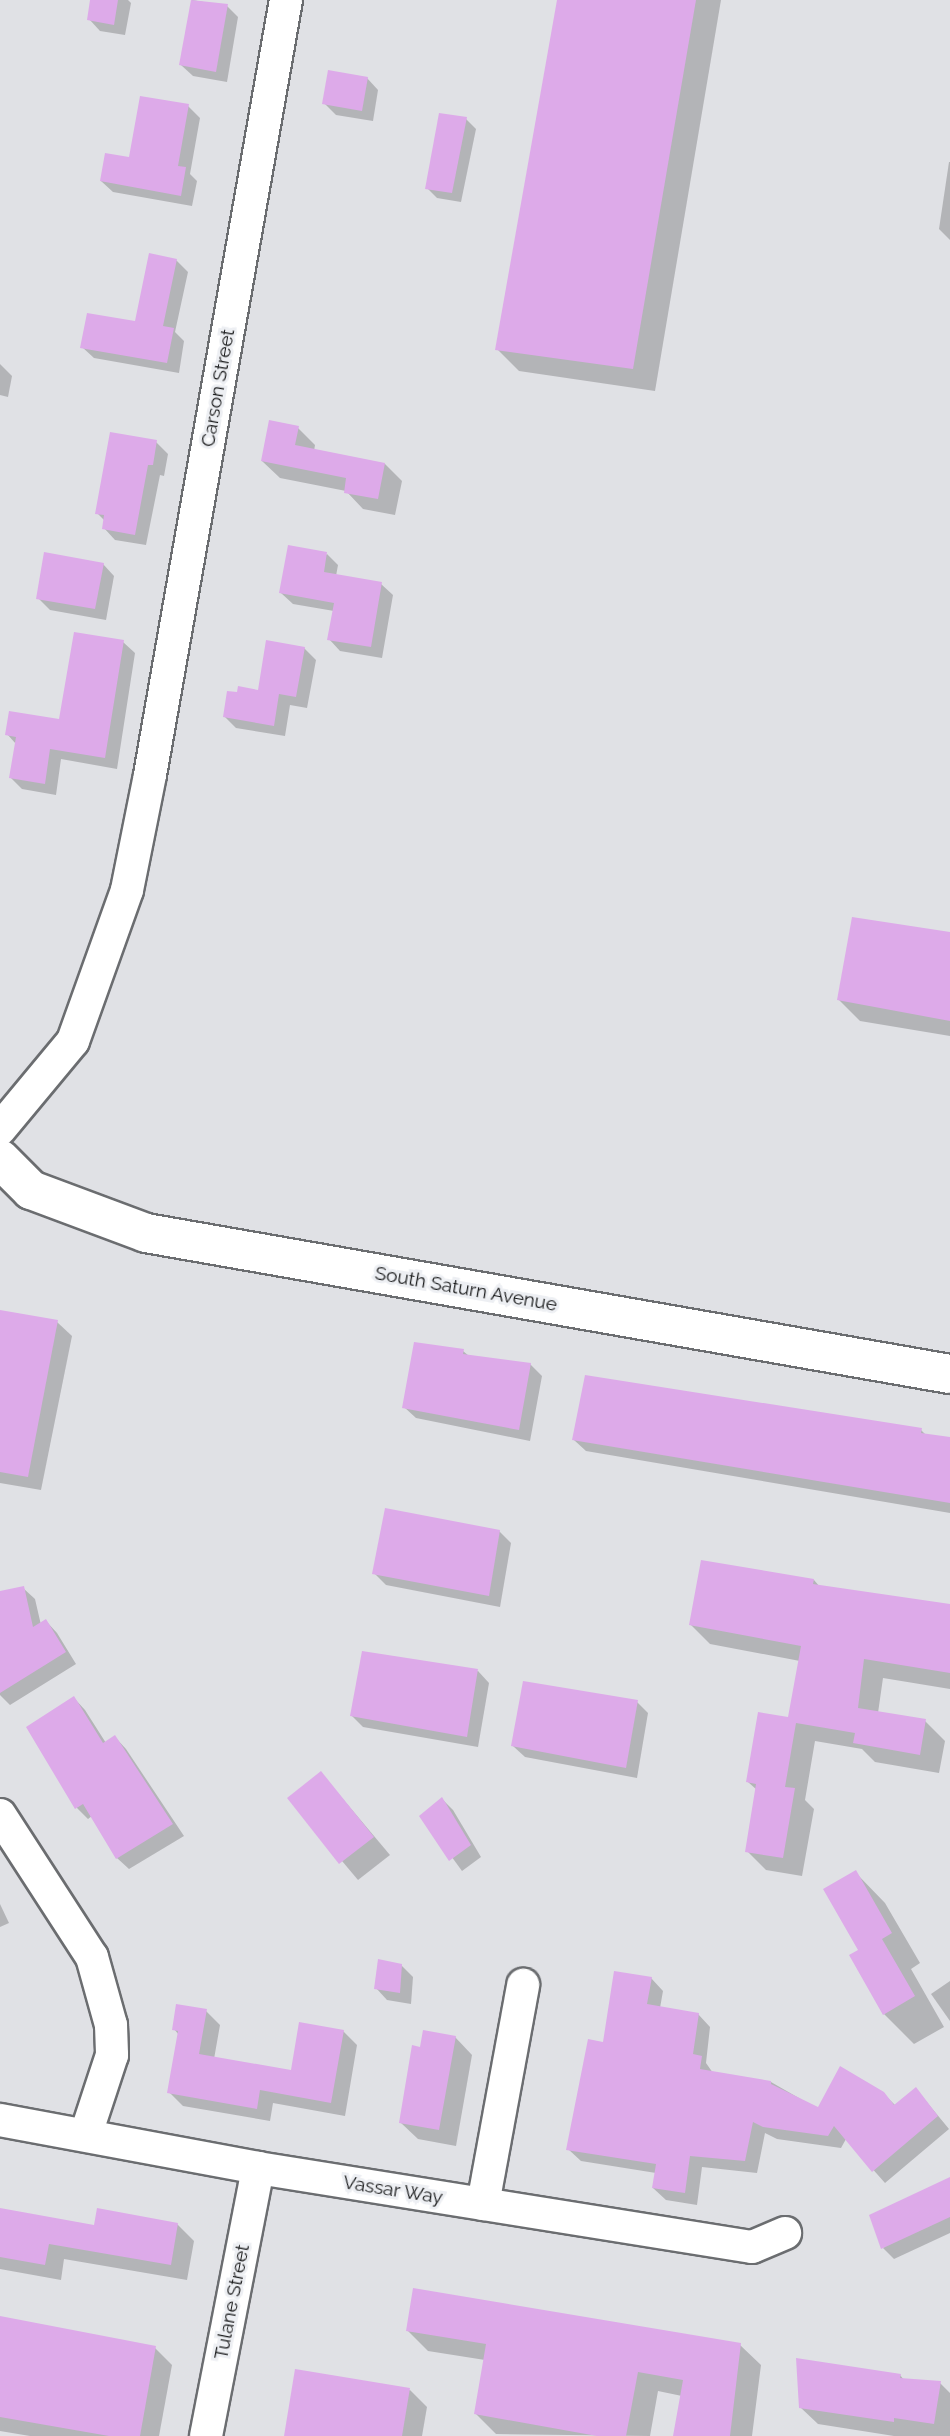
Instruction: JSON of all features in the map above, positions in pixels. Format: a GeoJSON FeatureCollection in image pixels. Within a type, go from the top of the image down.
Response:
{"type":"FeatureCollection","features":[{"type":"Feature","properties":{"kind":"street","name":"Carson Street"},"geometry":{"type":"LineString","coordinates":[[0,1129],[73,1041],[127,890],[150,775],[286,0]]}},
{"type":"Feature","properties":{"kind":"street","name":"South Saturn Avenue"},"geometry":{"type":"LineString","coordinates":[[0,1159],[31,1190],[146,1233],[950,1374]]}},
{"type":"Feature","properties":{"kind":"street"},"geometry":{"type":"LineString","coordinates":[[0,1815],[92,1957],[111,2025],[112,2055],[86,2134]]}},
{"type":"Feature","properties":{"kind":"street"},"geometry":{"type":"LineString","coordinates":[[483,2204],[523,1985]]}},
{"type":"Feature","properties":{"kind":"street","name":"Vassar Way"},"geometry":{"type":"LineString","coordinates":[[0,2120],[258,2168],[752,2247],[785,2233]]}},
{"type":"Feature","properties":{"kind":"street","name":"Tulane Street"},"geometry":{"type":"LineString","coordinates":[[206,2436],[258,2168]]}},
{"type":"Feature","properties":{"kind":"building"},"geometry":{"type":"Polygon","coordinates":[[[90,0],[118,0],[114,25],[87,20],[90,0]]]}},
{"type":"Feature","properties":{"kind":"building"},"geometry":{"type":"Polygon","coordinates":[[[191,0],[228,4],[216,72],[179,65],[191,0]]]}},
{"type":"Feature","properties":{"kind":"building"},"geometry":{"type":"Polygon","coordinates":[[[557,0],[696,0],[633,369],[495,350],[557,0]]]}},
{"type":"Feature","properties":{"kind":"building"},"geometry":{"type":"Polygon","coordinates":[[[328,70],[368,77],[362,111],[322,104],[328,70]]]}},
{"type":"Feature","properties":{"kind":"building"},"geometry":{"type":"Polygon","coordinates":[[[140,96],[189,104],[178,166],[186,167],[181,196],[100,181],[105,153],[129,157],[140,96]]]}},
{"type":"Feature","properties":{"kind":"building"},"geometry":{"type":"Polygon","coordinates":[[[439,113],[467,117],[452,193],[425,189],[439,113]]]}},
{"type":"Feature","properties":{"kind":"building"},"geometry":{"type":"Polygon","coordinates":[[[149,253],[177,259],[163,326],[174,328],[167,363],[80,348],[87,313],[135,321],[149,253]]]}},
{"type":"Feature","properties":{"kind":"building"},"geometry":{"type":"Polygon","coordinates":[[[269,420],[299,426],[295,445],[385,463],[378,499],[344,493],[346,478],[261,461],[269,420]]]}},
{"type":"Feature","properties":{"kind":"building"},"geometry":{"type":"Polygon","coordinates":[[[110,432],[157,440],[153,465],[148,465],[135,535],[102,529],[104,515],[95,514],[110,432]]]}},
{"type":"Feature","properties":{"kind":"building"},"geometry":{"type":"Polygon","coordinates":[[[288,545],[327,552],[324,572],[382,582],[371,647],[327,640],[334,603],[279,593],[288,545]]]}},
{"type":"Feature","properties":{"kind":"building"},"geometry":{"type":"Polygon","coordinates":[[[44,552],[104,563],[95,609],[36,599],[44,552]]]}},
{"type":"Feature","properties":{"kind":"building"},"geometry":{"type":"Polygon","coordinates":[[[74,632],[124,640],[105,758],[50,749],[45,784],[9,778],[16,737],[5,735],[9,711],[59,719],[74,632]]]}},
{"type":"Feature","properties":{"kind":"building"},"geometry":{"type":"Polygon","coordinates":[[[266,640],[305,647],[296,697],[279,694],[274,726],[223,717],[227,691],[237,692],[238,686],[258,690],[266,640]]]}},
{"type":"Feature","properties":{"kind":"building"},"geometry":{"type":"Polygon","coordinates":[[[852,917],[950,932],[950,1021],[837,1000],[852,917]]]}},
{"type":"Feature","properties":{"kind":"building"},"geometry":{"type":"Polygon","coordinates":[[[0,1310],[58,1320],[28,1477],[0,1472],[0,1310]]]}},
{"type":"Feature","properties":{"kind":"building"},"geometry":{"type":"Polygon","coordinates":[[[414,1342],[464,1349],[463,1354],[531,1363],[519,1430],[402,1408],[414,1342]]]}},
{"type":"Feature","properties":{"kind":"building"},"geometry":{"type":"Polygon","coordinates":[[[585,1375],[922,1428],[921,1433],[950,1437],[950,1503],[572,1440],[585,1375]]]}},
{"type":"Feature","properties":{"kind":"building"},"geometry":{"type":"Polygon","coordinates":[[[385,1508],[500,1530],[489,1596],[372,1574],[385,1508]]]}},
{"type":"Feature","properties":{"kind":"building"},"geometry":{"type":"Polygon","coordinates":[[[701,1560],[814,1579],[813,1584],[950,1604],[950,1673],[864,1659],[858,1708],[926,1719],[920,1755],[853,1743],[855,1733],[796,1723],[785,1787],[795,1788],[783,1858],[745,1852],[756,1784],[746,1782],[758,1712],[788,1717],[801,1646],[689,1625],[701,1560]]]}},
{"type":"Feature","properties":{"kind":"building"},"geometry":{"type":"Polygon","coordinates":[[[24,1586],[33,1627],[46,1619],[66,1652],[0,1693],[0,1591],[24,1586]]]}},
{"type":"Feature","properties":{"kind":"building"},"geometry":{"type":"Polygon","coordinates":[[[362,1651],[478,1669],[467,1737],[350,1716],[362,1651]]]}},
{"type":"Feature","properties":{"kind":"building"},"geometry":{"type":"Polygon","coordinates":[[[523,1681],[638,1700],[626,1768],[511,1746],[523,1681]]]}},
{"type":"Feature","properties":{"kind":"building"},"geometry":{"type":"Polygon","coordinates":[[[74,1696],[103,1743],[115,1735],[173,1824],[116,1859],[83,1804],[75,1809],[26,1727],[74,1696]]]}},
{"type":"Feature","properties":{"kind":"building"},"geometry":{"type":"Polygon","coordinates":[[[321,1771],[374,1837],[339,1864],[287,1798],[321,1771]]]}},
{"type":"Feature","properties":{"kind":"building"},"geometry":{"type":"Polygon","coordinates":[[[442,1797],[471,1845],[449,1861],[419,1816],[442,1797]]]}},
{"type":"Feature","properties":{"kind":"building"},"geometry":{"type":"Polygon","coordinates":[[[856,1870],[892,1933],[882,1939],[915,1996],[883,2015],[849,1955],[858,1950],[823,1889],[856,1870]]]}},
{"type":"Feature","properties":{"kind":"building"},"geometry":{"type":"Polygon","coordinates":[[[378,1959],[402,1964],[400,1993],[374,1989],[378,1959]]]}},
{"type":"Feature","properties":{"kind":"building"},"geometry":{"type":"Polygon","coordinates":[[[614,1971],[652,1977],[647,2004],[699,2013],[693,2054],[702,2056],[700,2069],[771,2081],[771,2084],[818,2107],[840,2066],[884,2092],[894,2105],[916,2087],[938,2116],[872,2172],[834,2126],[828,2136],[763,2127],[753,2122],[745,2161],[690,2156],[685,2193],[652,2188],[656,2164],[566,2150],[588,2039],[603,2042],[614,1971]]]}},
{"type":"Feature","properties":{"kind":"building"},"geometry":{"type":"Polygon","coordinates":[[[176,2004],[207,2009],[199,2054],[291,2070],[299,2022],[344,2030],[331,2103],[260,2090],[257,2109],[167,2093],[178,2031],[172,2030],[176,2004]]]}},
{"type":"Feature","properties":{"kind":"building"},"geometry":{"type":"Polygon","coordinates":[[[423,2030],[456,2036],[439,2130],[399,2123],[412,2045],[420,2047],[423,2030]]]}},
{"type":"Feature","properties":{"kind":"building"},"geometry":{"type":"Polygon","coordinates":[[[950,2177],[950,2217],[881,2249],[869,2215],[950,2177]]]}},
{"type":"Feature","properties":{"kind":"building"},"geometry":{"type":"Polygon","coordinates":[[[0,2208],[94,2225],[97,2208],[178,2223],[171,2265],[49,2244],[45,2265],[0,2257],[0,2208]]]}},
{"type":"Feature","properties":{"kind":"building"},"geometry":{"type":"Polygon","coordinates":[[[413,2288],[741,2343],[730,2436],[673,2436],[683,2380],[638,2372],[626,2436],[597,2436],[474,2414],[486,2344],[406,2331],[413,2288]]]}},
{"type":"Feature","properties":{"kind":"building"},"geometry":{"type":"Polygon","coordinates":[[[0,2316],[156,2346],[140,2436],[109,2436],[0,2417],[0,2316]]]}},
{"type":"Feature","properties":{"kind":"building"},"geometry":{"type":"Polygon","coordinates":[[[796,2358],[901,2374],[900,2378],[941,2381],[934,2424],[894,2418],[894,2422],[799,2408],[796,2358]]]}},
{"type":"Feature","properties":{"kind":"building"},"geometry":{"type":"Polygon","coordinates":[[[295,2369],[410,2388],[402,2436],[284,2436],[295,2369]]]}}]}
